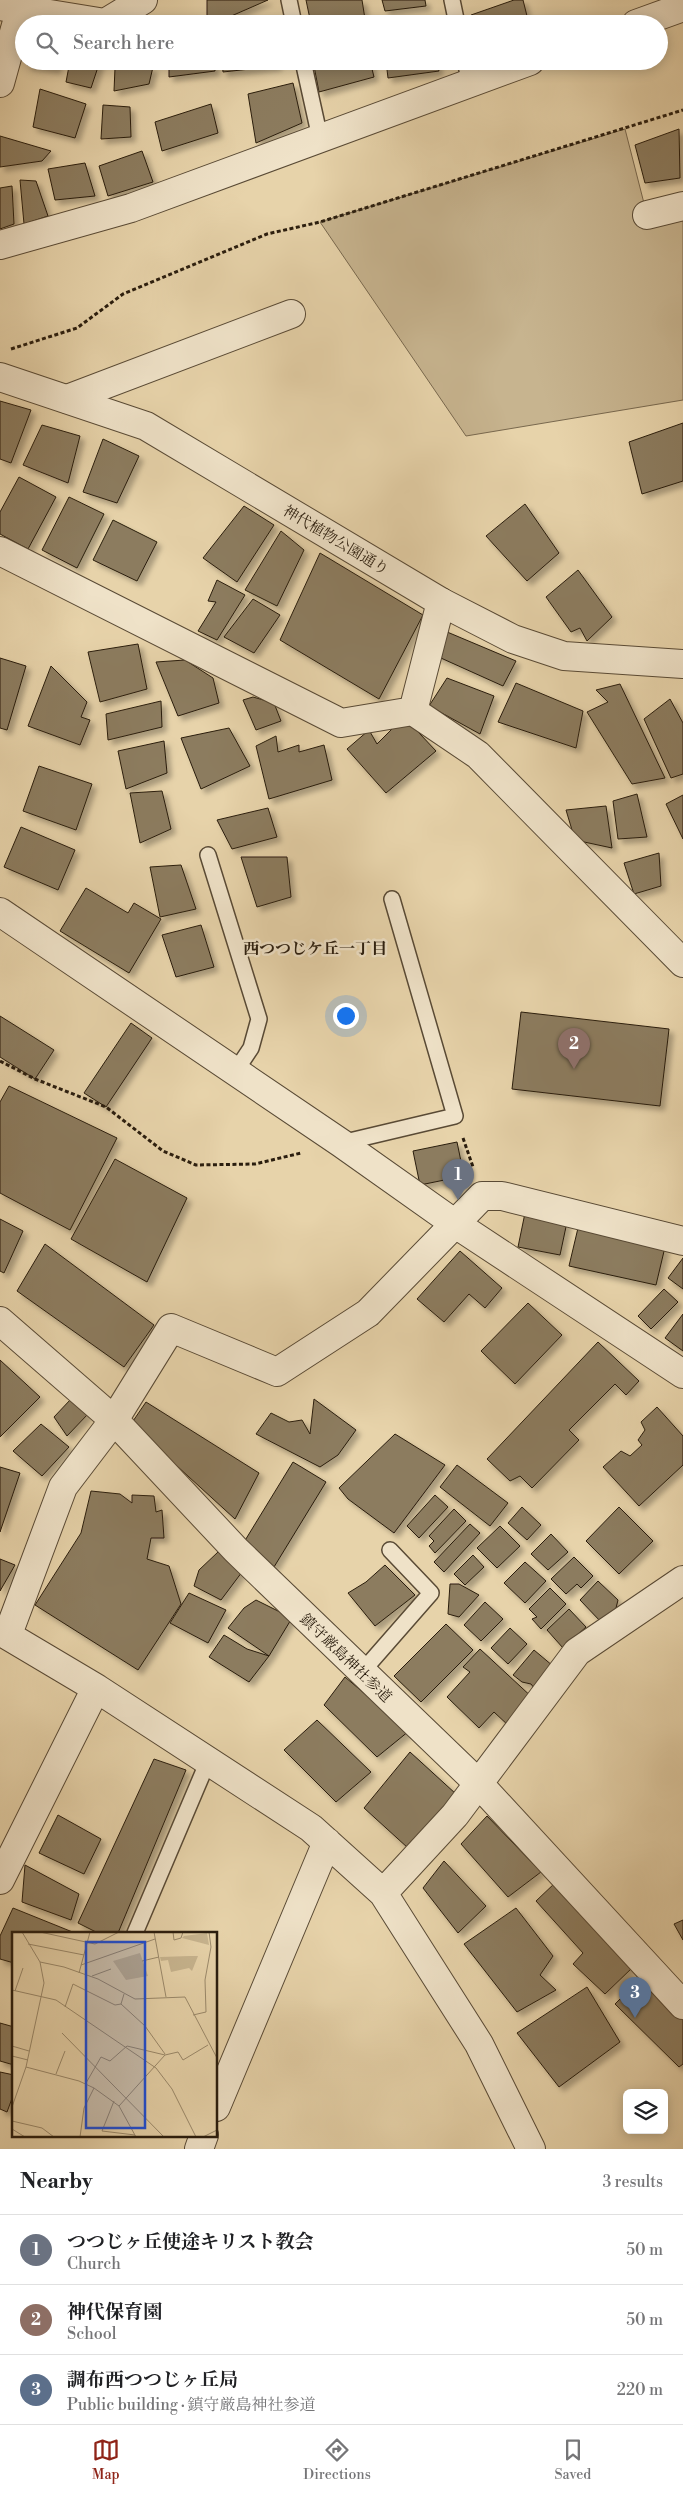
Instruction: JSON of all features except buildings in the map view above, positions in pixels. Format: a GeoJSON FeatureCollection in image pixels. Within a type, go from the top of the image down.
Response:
{"type":"FeatureCollection","features":[{"type":"Feature","properties":{"kind":"street"},"geometry":{"type":"LineString","coordinates":[[119,15],[143,0]]}},
{"type":"Feature","properties":{"kind":"street"},"geometry":{"type":"LineString","coordinates":[[0,83],[15,6],[60,15]]}},
{"type":"Feature","properties":{"kind":"street"},"geometry":{"type":"LineString","coordinates":[[661,15],[683,7]]}},
{"type":"Feature","properties":{"kind":"street"},"geometry":{"type":"LineString","coordinates":[[0,245],[131,208],[320,138],[467,72]]}},
{"type":"Feature","properties":{"kind":"street"},"geometry":{"type":"LineString","coordinates":[[646,215],[683,206]]}},
{"type":"Feature","properties":{"kind":"street"},"geometry":{"type":"LineString","coordinates":[[67,400],[291,314]]}},
{"type":"Feature","properties":{"kind":"street","name":"神代植物公園通り"},"geometry":{"type":"LineString","coordinates":[[0,377],[146,426],[441,602],[513,639],[564,656],[683,664]]}},
{"type":"Feature","properties":{"kind":"street"},"geometry":{"type":"LineString","coordinates":[[0,551],[342,723],[413,711],[478,755],[683,963]]}},
{"type":"Feature","properties":{"kind":"street"},"geometry":{"type":"LineString","coordinates":[[413,711],[441,602]]}},
{"type":"Feature","properties":{"kind":"street"},"geometry":{"type":"LineString","coordinates":[[0,912],[342,1143],[454,1223],[683,1374]]}},
{"type":"Feature","properties":{"kind":"street"},"geometry":{"type":"LineString","coordinates":[[531,2149],[479,2044],[383,1893],[311,1828],[96,1688],[4,1632],[63,1487],[114,1420],[171,1328],[277,1372],[368,1313],[482,1196],[502,1196],[683,1242]]}},
{"type":"Feature","properties":{"kind":"street","name":"鎮守厳島神社参道"},"geometry":{"type":"LineString","coordinates":[[0,1321],[114,1420],[236,1550],[361,1673],[479,1784],[683,2004]]}},
{"type":"Feature","properties":{"kind":"street"},"geometry":{"type":"LineString","coordinates":[[383,1893],[455,1816],[577,1652],[683,1580]]}},
{"type":"Feature","properties":{"kind":"street"},"geometry":{"type":"LineString","coordinates":[[0,1880],[96,1688]]}},
{"type":"Feature","properties":{"kind":"street"},"geometry":{"type":"LineString","coordinates":[[218,2102],[327,1842]]}},
{"type":"Feature","properties":{"kind":"street"},"geometry":{"type":"LineString","coordinates":[[199,2149],[204,2136]]}},
{"type":"Feature","properties":{"kind":"lane"},"geometry":{"type":"LineString","coordinates":[[289,0],[292,15]]}},
{"type":"Feature","properties":{"kind":"lane"},"geometry":{"type":"LineString","coordinates":[[452,0],[455,15]]}},
{"type":"Feature","properties":{"kind":"lane"},"geometry":{"type":"LineString","coordinates":[[305,70],[320,138]]}},
{"type":"Feature","properties":{"kind":"lane"},"geometry":{"type":"LineString","coordinates":[[208,855],[259,1019],[251,1048],[236,1072]]}},
{"type":"Feature","properties":{"kind":"lane"},"geometry":{"type":"LineString","coordinates":[[342,1143],[455,1116],[392,899]]}},
{"type":"Feature","properties":{"kind":"lane"},"geometry":{"type":"LineString","coordinates":[[361,1673],[431,1592],[390,1550]]}},
{"type":"Feature","properties":{"kind":"lane"},"geometry":{"type":"LineString","coordinates":[[135,1932],[208,1761]]}},
{"type":"Feature","properties":{"kind":"path"},"geometry":{"type":"LineString","coordinates":[[10,349],[77,328],[124,294],[267,234],[320,222],[683,110]]}},
{"type":"Feature","properties":{"kind":"path"},"geometry":{"type":"LineString","coordinates":[[0,1061],[35,1079],[106,1107],[163,1151],[196,1165],[255,1164],[342,1143]]}},
{"type":"Feature","properties":{"kind":"path"},"geometry":{"type":"LineString","coordinates":[[455,1116],[482,1196]]}},
{"type":"Feature","properties":{"kind":"shaded area"},"geometry":{"type":"Polygon","coordinates":[[[625,129],[647,215],[680,207],[683,222],[683,400],[466,436],[320,222],[625,129]]]}},
{"type":"Feature","properties":{"kind":"place","name":"神代保育園"},"geometry":{"type":"Point","coordinates":[574,1069]}},
{"type":"Feature","properties":{"kind":"place","name":"つつじヶ丘使途キリスト教会"},"geometry":{"type":"Point","coordinates":[458,1200]}},
{"type":"Feature","properties":{"kind":"place","name":"調布西つつじヶ丘局"},"geometry":{"type":"Point","coordinates":[635,2018]}},
{"type":"Feature","properties":{"kind":"district","name":"西つつじケ丘一丁目"},"geometry":{"type":"Point","coordinates":[315,948]}}]}
